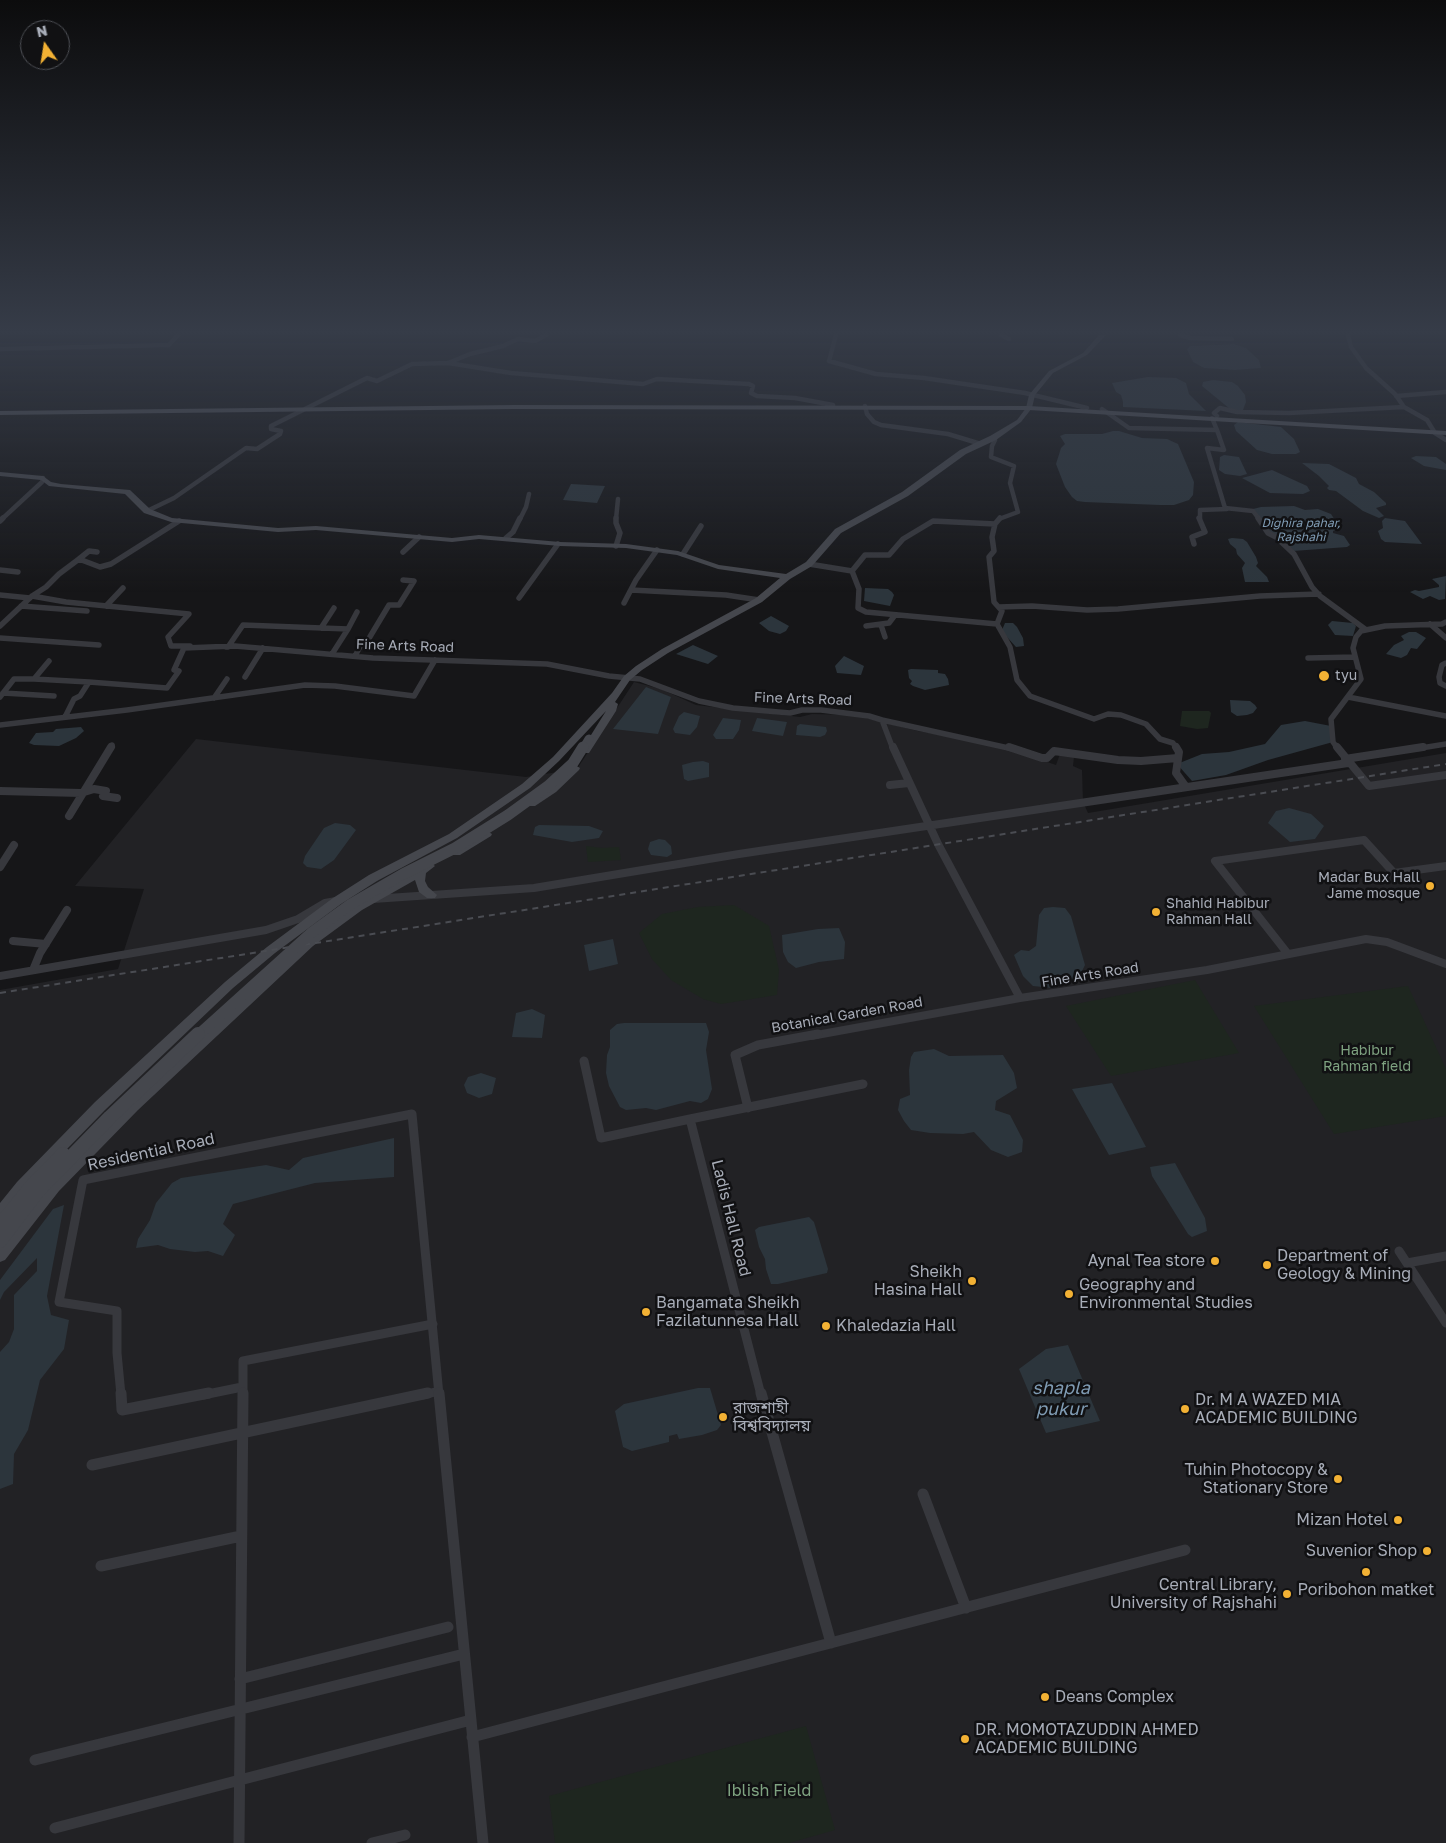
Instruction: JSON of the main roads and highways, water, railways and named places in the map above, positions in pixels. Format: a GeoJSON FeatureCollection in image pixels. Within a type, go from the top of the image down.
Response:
{"type":"FeatureCollection","features":[{"type":"Feature","properties":{"kind":"main road"},"geometry":{"type":"LineString","coordinates":[[0,1213],[22,1186],[100,1106],[229,985],[271,950],[337,901],[373,878],[453,836],[526,786],[610,711],[616,695],[627,678],[665,651],[759,600],[787,577],[809,564],[838,532],[905,494],[963,452],[993,438],[1019,421]]}},
{"type":"Feature","properties":{"kind":"main road"},"geometry":{"type":"LineString","coordinates":[[1320,421],[1446,432]]}},
{"type":"Feature","properties":{"kind":"main road"},"geometry":{"type":"LineString","coordinates":[[0,474],[42,478],[49,484],[126,492],[147,511],[156,516],[179,521],[269,529],[316,528],[452,540],[479,537],[558,544],[616,546],[683,554],[718,567],[787,577]]}},
{"type":"Feature","properties":{"kind":"main road"},"geometry":{"type":"LineString","coordinates":[[0,1241],[38,1191],[110,1117],[240,995],[311,933],[351,904],[403,874],[455,848],[508,815],[548,786],[572,763],[595,725]]}},
{"type":"Feature","properties":{"kind":"main road"},"geometry":{"type":"LineString","coordinates":[[0,1256],[54,1187],[133,1106],[309,943],[371,900],[422,870],[471,845],[552,790],[576,767],[595,725]]}},
{"type":"Feature","properties":{"kind":"main road"},"geometry":{"type":"LineString","coordinates":[[0,1225],[30,1188],[102,1114],[233,992],[305,930],[346,901],[398,870],[450,845],[503,812],[542,783],[566,761],[586,738]]}},
{"type":"Feature","properties":{"kind":"main road"},"geometry":{"type":"LineString","coordinates":[[422,870],[420,881],[423,889],[431,895]]}},
{"type":"Feature","properties":{"kind":"water"},"geometry":{"type":"Polygon","coordinates":[[[1238,422],[1281,427],[1294,439],[1300,452],[1296,454],[1272,454],[1257,450],[1236,431],[1234,425],[1238,422]]]}},
{"type":"Feature","properties":{"kind":"water"},"geometry":{"type":"Polygon","coordinates":[[[1113,431],[1142,438],[1167,439],[1178,444],[1194,482],[1193,495],[1189,500],[1174,505],[1160,505],[1085,502],[1077,501],[1072,497],[1065,487],[1056,464],[1061,448],[1065,444],[1060,436],[1065,434],[1102,434],[1113,431]]]}},
{"type":"Feature","properties":{"kind":"water"},"geometry":{"type":"Polygon","coordinates":[[[1224,455],[1239,457],[1247,474],[1240,476],[1225,474],[1219,470],[1220,457],[1224,455]]]}},
{"type":"Feature","properties":{"kind":"water"},"geometry":{"type":"Polygon","coordinates":[[[1416,456],[1436,457],[1446,464],[1446,470],[1424,466],[1411,458],[1416,456]]]}},
{"type":"Feature","properties":{"kind":"water"},"geometry":{"type":"Polygon","coordinates":[[[1302,463],[1329,464],[1356,478],[1359,484],[1374,492],[1386,503],[1386,505],[1376,508],[1384,516],[1379,518],[1363,511],[1336,491],[1329,490],[1327,488],[1329,486],[1319,476],[1302,463]]]}},
{"type":"Feature","properties":{"kind":"water"},"geometry":{"type":"Polygon","coordinates":[[[1272,470],[1307,486],[1310,491],[1303,494],[1270,493],[1242,478],[1272,470]]]}},
{"type":"Feature","properties":{"kind":"water"},"geometry":{"type":"Polygon","coordinates":[[[571,484],[605,486],[597,503],[563,500],[571,484]]]}},
{"type":"Feature","properties":{"kind":"water","name":"Dighira pahar, Rajshahi"},"geometry":{"type":"Polygon","coordinates":[[[1294,506],[1305,510],[1318,509],[1331,514],[1340,528],[1333,531],[1333,533],[1344,536],[1350,545],[1347,547],[1293,551],[1269,532],[1253,509],[1294,506]]]}},
{"type":"Feature","properties":{"kind":"water"},"geometry":{"type":"Polygon","coordinates":[[[1385,518],[1405,521],[1422,544],[1385,542],[1381,539],[1378,531],[1383,528],[1382,521],[1385,518]]]}},
{"type":"Feature","properties":{"kind":"water"},"geometry":{"type":"Polygon","coordinates":[[[1228,539],[1243,539],[1247,542],[1256,557],[1258,563],[1256,566],[1267,577],[1269,582],[1245,582],[1242,568],[1245,563],[1237,554],[1236,549],[1230,544],[1228,539]]]}},
{"type":"Feature","properties":{"kind":"water"},"geometry":{"type":"Polygon","coordinates":[[[1446,576],[1445,599],[1439,600],[1430,596],[1423,599],[1410,592],[1439,587],[1432,579],[1446,576]]]}},
{"type":"Feature","properties":{"kind":"water"},"geometry":{"type":"Polygon","coordinates":[[[865,588],[888,589],[894,595],[890,606],[864,601],[865,588]]]}},
{"type":"Feature","properties":{"kind":"water"},"geometry":{"type":"Polygon","coordinates":[[[771,616],[789,626],[786,631],[780,634],[769,631],[759,623],[771,616]]]}},
{"type":"Feature","properties":{"kind":"water"},"geometry":{"type":"Polygon","coordinates":[[[1332,621],[1353,623],[1356,626],[1353,636],[1335,635],[1328,625],[1332,621]]]}},
{"type":"Feature","properties":{"kind":"water"},"geometry":{"type":"Polygon","coordinates":[[[1005,623],[1013,623],[1017,627],[1023,638],[1024,646],[1016,647],[1006,636],[1002,630],[1005,623]]]}},
{"type":"Feature","properties":{"kind":"water"},"geometry":{"type":"Polygon","coordinates":[[[1409,632],[1416,632],[1426,638],[1417,649],[1411,648],[1407,655],[1401,658],[1386,654],[1394,645],[1404,640],[1401,636],[1409,632]]]}},
{"type":"Feature","properties":{"kind":"water"},"geometry":{"type":"Polygon","coordinates":[[[693,645],[718,656],[708,664],[676,654],[693,645]]]}},
{"type":"Feature","properties":{"kind":"water"},"geometry":{"type":"Polygon","coordinates":[[[844,656],[864,666],[861,675],[837,673],[835,666],[844,656]]]}},
{"type":"Feature","properties":{"kind":"water"},"geometry":{"type":"Polygon","coordinates":[[[908,670],[938,670],[938,673],[945,674],[949,685],[925,690],[913,686],[910,684],[912,681],[909,678],[908,670]]]}},
{"type":"Feature","properties":{"kind":"water"},"geometry":{"type":"Polygon","coordinates":[[[646,687],[671,697],[658,734],[613,729],[646,687]]]}},
{"type":"Feature","properties":{"kind":"water"},"geometry":{"type":"Polygon","coordinates":[[[1230,700],[1250,701],[1257,708],[1253,713],[1237,716],[1231,712],[1230,700]]]}},
{"type":"Feature","properties":{"kind":"water"},"geometry":{"type":"Polygon","coordinates":[[[684,712],[700,716],[697,727],[690,735],[675,733],[673,729],[679,716],[684,712]]]}},
{"type":"Feature","properties":{"kind":"water"},"geometry":{"type":"Polygon","coordinates":[[[723,718],[741,720],[739,730],[733,739],[716,739],[713,735],[723,718]]]}},
{"type":"Feature","properties":{"kind":"water"},"geometry":{"type":"Polygon","coordinates":[[[757,718],[787,722],[783,736],[752,731],[757,718]]]}},
{"type":"Feature","properties":{"kind":"water"},"geometry":{"type":"Polygon","coordinates":[[[1305,721],[1331,726],[1333,742],[1268,760],[1226,775],[1192,781],[1177,764],[1202,754],[1229,752],[1265,744],[1281,725],[1305,721]]]}},
{"type":"Feature","properties":{"kind":"water"},"geometry":{"type":"Polygon","coordinates":[[[800,724],[826,727],[827,731],[825,735],[820,737],[796,735],[797,726],[800,724]]]}},
{"type":"Feature","properties":{"kind":"water"},"geometry":{"type":"Polygon","coordinates":[[[81,727],[84,731],[76,738],[59,746],[29,743],[36,733],[81,727]]]}},
{"type":"Feature","properties":{"kind":"water"},"geometry":{"type":"Polygon","coordinates":[[[703,761],[709,763],[709,777],[688,781],[684,779],[682,765],[703,761]]]}},
{"type":"Feature","properties":{"kind":"water"},"geometry":{"type":"Polygon","coordinates":[[[1289,808],[1311,814],[1324,826],[1315,839],[1290,842],[1268,823],[1276,811],[1289,808]]]}},
{"type":"Feature","properties":{"kind":"water"},"geometry":{"type":"Polygon","coordinates":[[[335,823],[350,825],[356,830],[334,860],[321,869],[307,867],[303,863],[305,856],[324,828],[335,823]]]}},
{"type":"Feature","properties":{"kind":"water"},"geometry":{"type":"Polygon","coordinates":[[[539,825],[589,826],[603,831],[599,838],[572,842],[533,835],[535,827],[539,825]]]}},
{"type":"Feature","properties":{"kind":"water"},"geometry":{"type":"Polygon","coordinates":[[[659,839],[665,840],[671,846],[672,854],[667,857],[651,855],[648,849],[650,842],[659,839]]]}},
{"type":"Feature","properties":{"kind":"water"},"geometry":{"type":"Polygon","coordinates":[[[1044,908],[1065,908],[1071,916],[1085,965],[1080,975],[1060,986],[1052,988],[1033,986],[1023,976],[1014,955],[1021,950],[1029,951],[1036,946],[1039,915],[1044,908]]]}},
{"type":"Feature","properties":{"kind":"water"},"geometry":{"type":"Polygon","coordinates":[[[839,928],[845,942],[844,959],[819,962],[796,968],[788,962],[783,952],[782,935],[818,929],[839,928]]]}},
{"type":"Feature","properties":{"kind":"water"},"geometry":{"type":"Polygon","coordinates":[[[613,939],[618,964],[589,971],[584,945],[613,939]]]}},
{"type":"Feature","properties":{"kind":"water"},"geometry":{"type":"Polygon","coordinates":[[[532,1009],[545,1015],[542,1038],[512,1037],[516,1013],[532,1009]]]}},
{"type":"Feature","properties":{"kind":"water"},"geometry":{"type":"Polygon","coordinates":[[[706,1023],[709,1032],[706,1050],[712,1089],[708,1099],[701,1103],[690,1101],[656,1110],[646,1108],[626,1110],[620,1107],[609,1086],[606,1073],[607,1055],[610,1047],[610,1030],[617,1024],[706,1023]]]}},
{"type":"Feature","properties":{"kind":"water"},"geometry":{"type":"Polygon","coordinates":[[[934,1049],[949,1056],[1003,1055],[1014,1073],[1017,1088],[996,1101],[995,1110],[1010,1115],[1023,1140],[1022,1152],[1008,1157],[991,1150],[974,1132],[963,1134],[930,1133],[911,1130],[898,1110],[900,1099],[910,1095],[909,1070],[911,1057],[914,1052],[934,1049]]]}},
{"type":"Feature","properties":{"kind":"water"},"geometry":{"type":"Polygon","coordinates":[[[481,1073],[496,1078],[492,1094],[479,1098],[467,1093],[464,1085],[468,1077],[481,1073]]]}},
{"type":"Feature","properties":{"kind":"water"},"geometry":{"type":"Polygon","coordinates":[[[1112,1083],[1146,1147],[1109,1155],[1072,1089],[1112,1083]]]}},
{"type":"Feature","properties":{"kind":"water"},"geometry":{"type":"Polygon","coordinates":[[[394,1138],[394,1177],[315,1183],[233,1204],[223,1224],[235,1235],[223,1256],[208,1251],[195,1252],[170,1249],[158,1245],[136,1248],[138,1239],[150,1220],[156,1203],[172,1183],[181,1178],[266,1165],[289,1170],[303,1158],[394,1138]]]}},
{"type":"Feature","properties":{"kind":"water"},"geometry":{"type":"Polygon","coordinates":[[[1175,1163],[1205,1218],[1207,1231],[1192,1237],[1188,1234],[1152,1176],[1150,1167],[1175,1163]]]}},
{"type":"Feature","properties":{"kind":"water"},"geometry":{"type":"Polygon","coordinates":[[[64,1205],[47,1296],[51,1315],[69,1320],[64,1349],[40,1380],[28,1430],[14,1454],[13,1484],[0,1489],[0,1352],[9,1342],[14,1329],[14,1295],[37,1271],[37,1258],[4,1292],[0,1300],[0,1280],[53,1209],[64,1205]]]}},
{"type":"Feature","properties":{"kind":"water"},"geometry":{"type":"Polygon","coordinates":[[[809,1217],[814,1222],[828,1269],[827,1273],[771,1284],[755,1230],[759,1227],[809,1217]]]}},
{"type":"Feature","properties":{"kind":"water","name":"shapla pukur"},"geometry":{"type":"Polygon","coordinates":[[[1068,1345],[1100,1421],[1046,1433],[1019,1369],[1046,1349],[1068,1345]]]}},
{"type":"Feature","properties":{"kind":"water"},"geometry":{"type":"Polygon","coordinates":[[[698,1388],[710,1388],[721,1425],[717,1430],[679,1439],[677,1434],[669,1436],[669,1442],[632,1451],[623,1447],[615,1411],[624,1404],[698,1388]]]}},
{"type":"Feature","properties":{"kind":"railway"},"geometry":{"type":"LineString","coordinates":[[0,993],[1446,764]]}},
{"type":"Feature","properties":{"kind":"place","name":"tyu"},"geometry":{"type":"Point","coordinates":[1324,676]}},
{"type":"Feature","properties":{"kind":"place","name":"Madar Bux Hall Jame mosque"},"geometry":{"type":"Point","coordinates":[1430,886]}},
{"type":"Feature","properties":{"kind":"place","name":"Shahid Habibur Rahman Hall"},"geometry":{"type":"Point","coordinates":[1156,912]}},
{"type":"Feature","properties":{"kind":"place","name":"Aynal Tea store"},"geometry":{"type":"Point","coordinates":[1215,1261]}},
{"type":"Feature","properties":{"kind":"place","name":"Department of Geology & Mining"},"geometry":{"type":"Point","coordinates":[1267,1265]}},
{"type":"Feature","properties":{"kind":"place","name":"Sheikh Hasina Hall"},"geometry":{"type":"Point","coordinates":[972,1281]}},
{"type":"Feature","properties":{"kind":"place","name":"Geography and Environmental Studies"},"geometry":{"type":"Point","coordinates":[1069,1294]}},
{"type":"Feature","properties":{"kind":"place","name":"Bangamata Sheikh Fazilatunnesa Hall"},"geometry":{"type":"Point","coordinates":[646,1312]}},
{"type":"Feature","properties":{"kind":"place","name":"Khaledazia Hall"},"geometry":{"type":"Point","coordinates":[826,1326]}},
{"type":"Feature","properties":{"kind":"place","name":"Dr. M A WAZED MIA ACADEMIC BUILDING"},"geometry":{"type":"Point","coordinates":[1185,1409]}},
{"type":"Feature","properties":{"kind":"place","name":"রাজশাহী বিশ্ববিদ্যালয়"},"geometry":{"type":"Point","coordinates":[723,1417]}},
{"type":"Feature","properties":{"kind":"place","name":"Tuhin Photocopy & Stationary Store"},"geometry":{"type":"Point","coordinates":[1338,1479]}},
{"type":"Feature","properties":{"kind":"place","name":"Mizan Hotel"},"geometry":{"type":"Point","coordinates":[1398,1520]}},
{"type":"Feature","properties":{"kind":"place","name":"Suvenior Shop"},"geometry":{"type":"Point","coordinates":[1427,1551]}},
{"type":"Feature","properties":{"kind":"place","name":"Poribohon matket"},"geometry":{"type":"Point","coordinates":[1366,1572]}},
{"type":"Feature","properties":{"kind":"place","name":"Central Library, University of Rajshahi"},"geometry":{"type":"Point","coordinates":[1287,1594]}},
{"type":"Feature","properties":{"kind":"place","name":"Deans Complex"},"geometry":{"type":"Point","coordinates":[1045,1697]}},
{"type":"Feature","properties":{"kind":"place","name":"DR. MOMOTAZUDDIN AHMED ACADEMIC BUILDING"},"geometry":{"type":"Point","coordinates":[965,1739]}},
{"type":"Feature","properties":{"kind":"park label","name":"Habibur Rahman field"},"geometry":{"type":"Point","coordinates":[1367,1060]}},
{"type":"Feature","properties":{"kind":"park label","name":"Iblish Field"},"geometry":{"type":"Point","coordinates":[769,1791]}}]}
